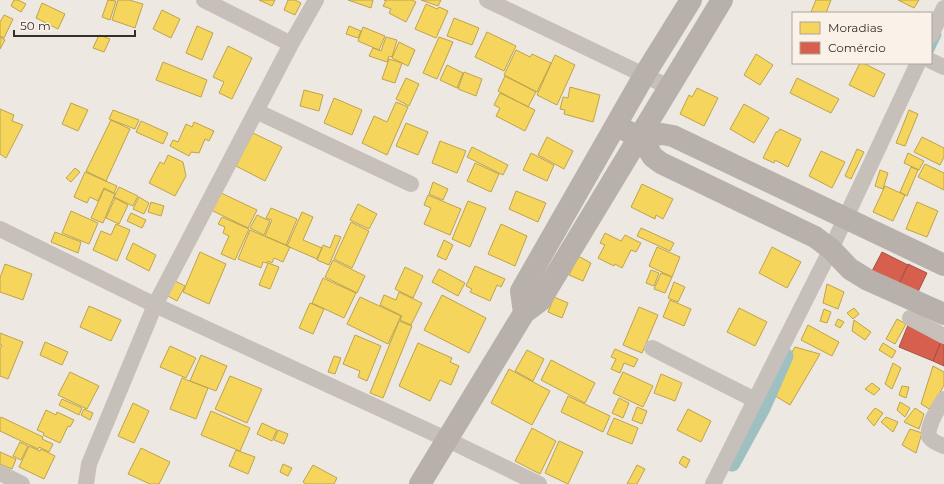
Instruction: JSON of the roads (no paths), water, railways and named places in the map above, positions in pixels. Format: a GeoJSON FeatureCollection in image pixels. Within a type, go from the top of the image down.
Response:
{"type":"FeatureCollection","features":[{"type":"Feature","properties":{"kind":"street"},"geometry":{"type":"LineString","coordinates":[[204,0],[291,44]]}},
{"type":"Feature","properties":{"kind":"street"},"geometry":{"type":"LineString","coordinates":[[86,484],[88,464],[155,305],[291,44],[316,0]]}},
{"type":"Feature","properties":{"kind":"street"},"geometry":{"type":"LineString","coordinates":[[487,0],[645,74],[669,87]]}},
{"type":"Feature","properties":{"kind":"street"},"geometry":{"type":"LineString","coordinates":[[524,313],[521,290],[645,74],[691,0]]}},
{"type":"Feature","properties":{"kind":"street"},"geometry":{"type":"LineString","coordinates":[[420,484],[524,313],[540,301],[722,0]]}},
{"type":"Feature","properties":{"kind":"street"},"geometry":{"type":"LineString","coordinates":[[932,33],[944,8]]}},
{"type":"Feature","properties":{"kind":"street"},"geometry":{"type":"LineString","coordinates":[[678,22],[700,36]]}},
{"type":"Feature","properties":{"kind":"street"},"geometry":{"type":"LineString","coordinates":[[932,61],[944,67]]}},
{"type":"Feature","properties":{"kind":"street"},"geometry":{"type":"LineString","coordinates":[[713,484],[831,249],[918,64]]}},
{"type":"Feature","properties":{"kind":"street"},"geometry":{"type":"LineString","coordinates":[[256,112],[411,184]]}},
{"type":"Feature","properties":{"kind":"street"},"geometry":{"type":"LineString","coordinates":[[616,126],[640,137],[653,157],[661,163],[815,237],[831,249],[850,269],[868,280],[944,314]]}},
{"type":"Feature","properties":{"kind":"street"},"geometry":{"type":"LineString","coordinates":[[640,137],[662,134],[673,136],[846,217],[944,265]]}},
{"type":"Feature","properties":{"kind":"street"},"geometry":{"type":"LineString","coordinates":[[573,200],[594,212]]}},
{"type":"Feature","properties":{"kind":"street"},"geometry":{"type":"LineString","coordinates":[[0,229],[155,305],[446,439],[539,484]]}},
{"type":"Feature","properties":{"kind":"street"},"geometry":{"type":"LineString","coordinates":[[910,318],[944,336]]}},
{"type":"Feature","properties":{"kind":"street"},"geometry":{"type":"LineString","coordinates":[[652,348],[755,400]]}},
{"type":"Feature","properties":{"kind":"street"},"geometry":{"type":"LineString","coordinates":[[944,399],[928,430],[928,436],[944,446]]}},
{"type":"Feature","properties":{"kind":"street"},"geometry":{"type":"LineString","coordinates":[[0,473],[22,484]]}},
{"type":"Feature","properties":{"kind":"waterway"},"geometry":{"type":"LineString","coordinates":[[932,50],[939,35]]}},
{"type":"Feature","properties":{"kind":"waterway"},"geometry":{"type":"LineString","coordinates":[[732,463],[762,408],[785,356]]}}]}
